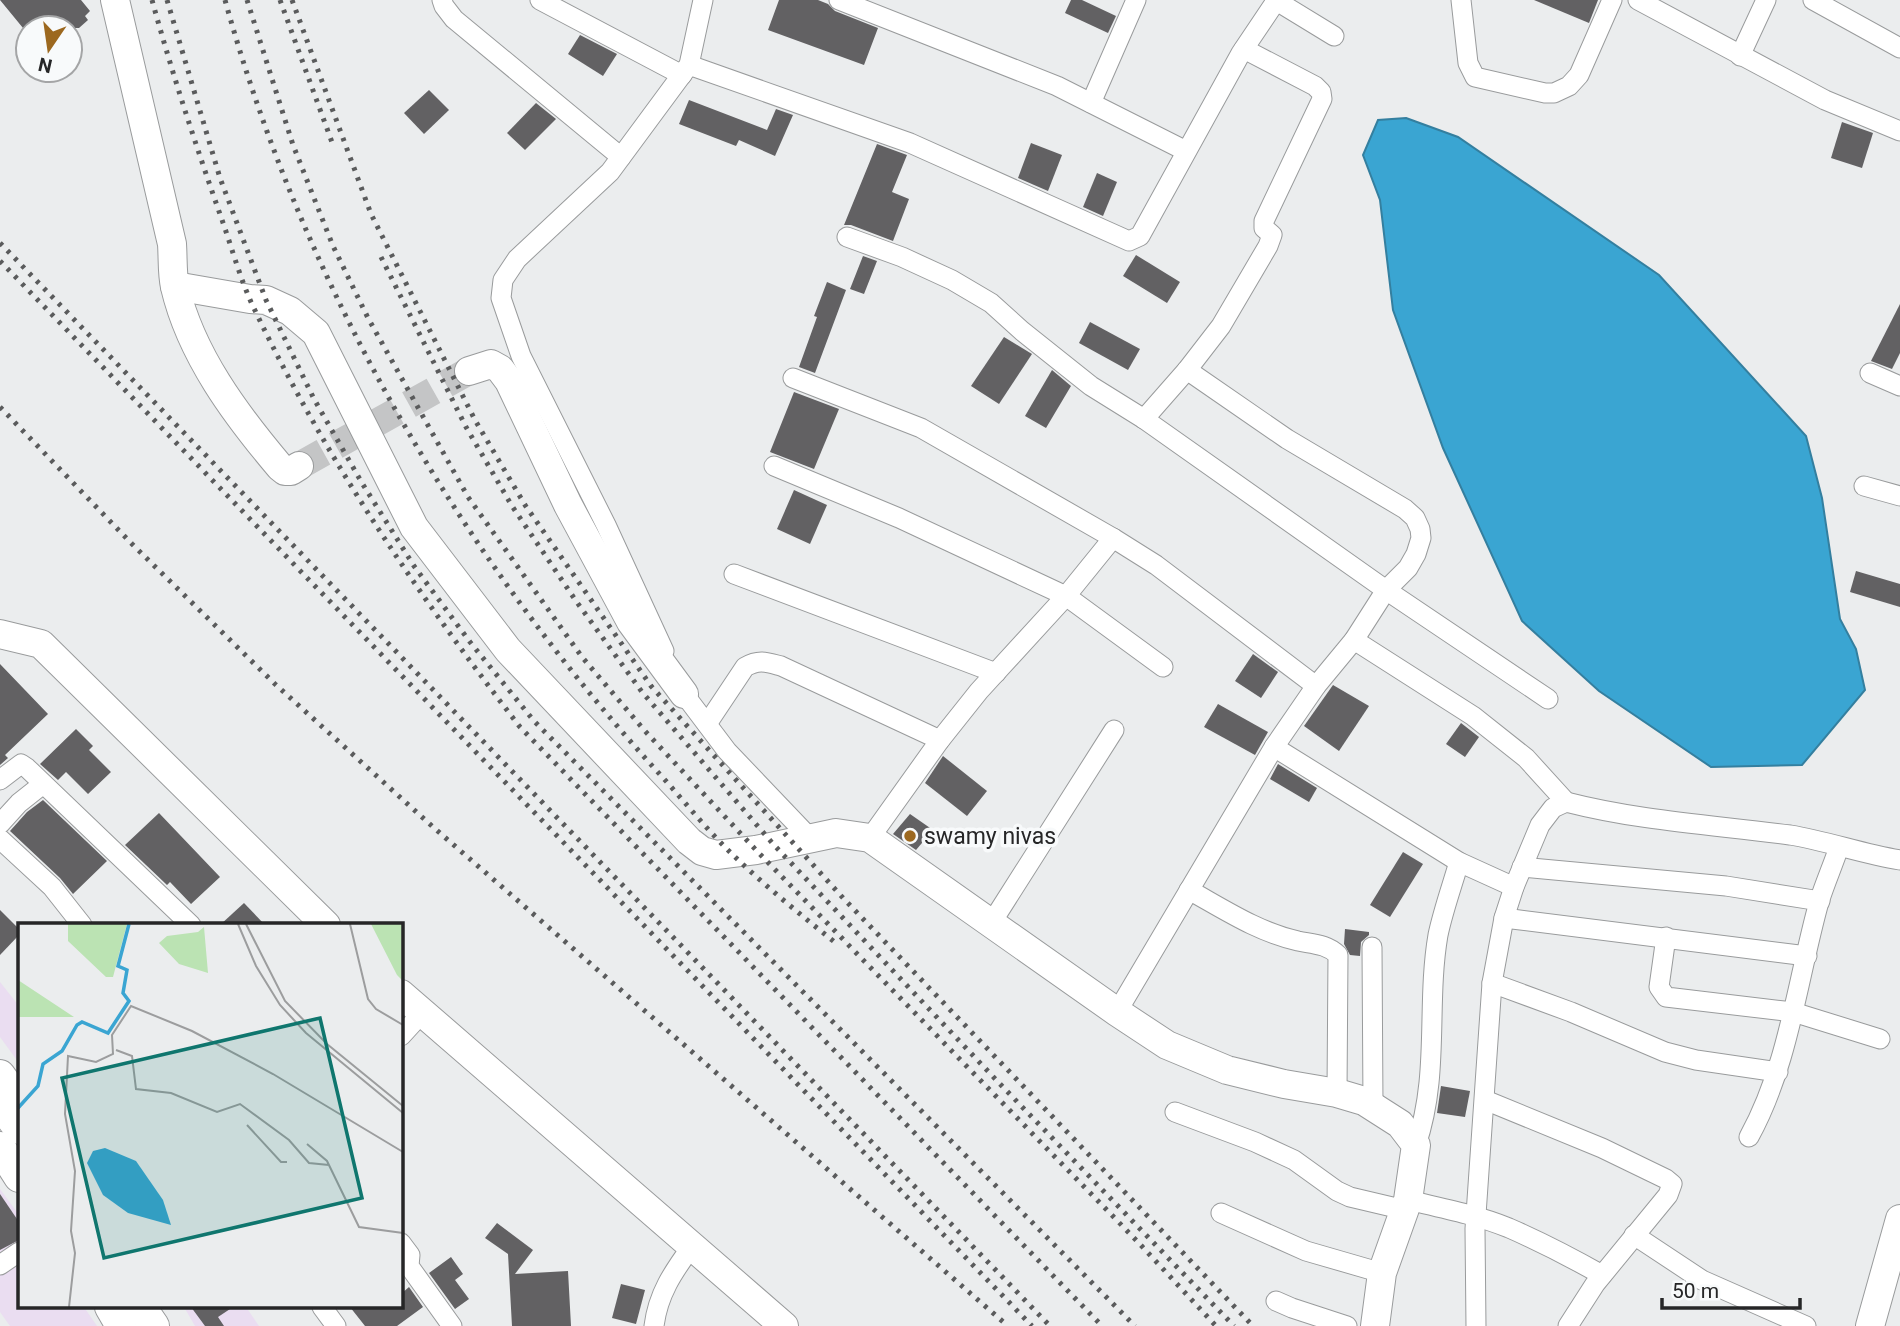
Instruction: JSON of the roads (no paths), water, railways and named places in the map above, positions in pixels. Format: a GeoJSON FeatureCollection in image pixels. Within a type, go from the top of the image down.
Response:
{"type":"FeatureCollection","features":[{"type":"Feature","properties":{"kind":"main road"},"geometry":{"type":"LineString","coordinates":[[0,1075],[18,1100]]}},
{"type":"Feature","properties":{"kind":"main road"},"geometry":{"type":"LineString","coordinates":[[0,1103],[18,1128]]}},
{"type":"Feature","properties":{"kind":"main road"},"geometry":{"type":"LineString","coordinates":[[0,1147],[18,1175]]}},
{"type":"Feature","properties":{"kind":"main road"},"geometry":{"type":"LineString","coordinates":[[111,1308],[121,1326]]}},
{"type":"Feature","properties":{"kind":"main road"},"geometry":{"type":"LineString","coordinates":[[142,1308],[154,1326]]}},
{"type":"Feature","properties":{"kind":"main road"},"geometry":{"type":"LineString","coordinates":[[164,1308],[174,1326]]}},
{"type":"Feature","properties":{"kind":"street"},"geometry":{"type":"LineString","coordinates":[[115,0],[172,244],[175,286],[201,355],[250,431],[285,471],[299,466]]}},
{"type":"Feature","properties":{"kind":"street"},"geometry":{"type":"LineString","coordinates":[[442,0],[454,19],[621,157]]}},
{"type":"Feature","properties":{"kind":"street"},"geometry":{"type":"LineString","coordinates":[[540,0],[685,70],[909,143],[1129,241],[1140,236],[1244,49],[1275,0],[1334,36]]}},
{"type":"Feature","properties":{"kind":"street"},"geometry":{"type":"LineString","coordinates":[[684,694],[606,525],[521,356],[501,298],[503,280],[517,260],[610,172],[685,70],[703,0]]}},
{"type":"Feature","properties":{"kind":"street"},"geometry":{"type":"LineString","coordinates":[[839,0],[1057,86],[1186,151]]}},
{"type":"Feature","properties":{"kind":"street"},"geometry":{"type":"LineString","coordinates":[[1091,103],[1136,0]]}},
{"type":"Feature","properties":{"kind":"street"},"geometry":{"type":"LineString","coordinates":[[1461,0],[1471,73],[1482,80],[1545,93],[1554,93],[1569,86],[1579,75],[1612,0]]}},
{"type":"Feature","properties":{"kind":"street"},"geometry":{"type":"LineString","coordinates":[[1638,0],[1825,100],[1900,131]]}},
{"type":"Feature","properties":{"kind":"street"},"geometry":{"type":"LineString","coordinates":[[1740,55],[1766,0]]}},
{"type":"Feature","properties":{"kind":"street"},"geometry":{"type":"LineString","coordinates":[[1813,0],[1840,7],[1900,48]]}},
{"type":"Feature","properties":{"kind":"street"},"geometry":{"type":"LineString","coordinates":[[1144,419],[1220,326],[1268,246],[1272,235],[1264,228],[1264,221],[1322,99],[1321,92],[1315,86],[1244,49]]}},
{"type":"Feature","properties":{"kind":"street"},"geometry":{"type":"LineString","coordinates":[[847,237],[902,257],[952,280],[991,303],[1091,386],[1144,419],[1386,590],[1548,699]]}},
{"type":"Feature","properties":{"kind":"street"},"geometry":{"type":"LineString","coordinates":[[175,286],[266,300],[290,311],[316,333],[414,527],[508,650],[689,841],[702,851],[716,855],[756,850],[836,833],[870,838],[1167,1045],[1214,1066],[1284,1084],[1337,1093],[1373,1105],[1400,1124],[1416,1144]]}},
{"type":"Feature","properties":{"kind":"street"},"geometry":{"type":"LineString","coordinates":[[469,371],[491,364],[500,369],[509,381],[568,505],[631,622],[727,751],[810,838]]}},
{"type":"Feature","properties":{"kind":"street"},"geometry":{"type":"LineString","coordinates":[[1117,1012],[1274,747],[1316,686],[1354,640],[1386,590],[1408,568],[1421,538],[1415,518],[1405,509],[1287,439],[1186,370]]}},
{"type":"Feature","properties":{"kind":"street"},"geometry":{"type":"LineString","coordinates":[[1870,373],[1900,386]]}},
{"type":"Feature","properties":{"kind":"street"},"geometry":{"type":"LineString","coordinates":[[793,378],[921,428],[1113,538],[1156,565],[1316,686]]}},
{"type":"Feature","properties":{"kind":"street"},"geometry":{"type":"LineString","coordinates":[[774,466],[899,518],[1066,597],[1163,667]]}},
{"type":"Feature","properties":{"kind":"street"},"geometry":{"type":"LineString","coordinates":[[1864,486],[1900,496]]}},
{"type":"Feature","properties":{"kind":"street"},"geometry":{"type":"LineString","coordinates":[[870,838],[940,740],[996,673],[1066,597],[1113,538]]}},
{"type":"Feature","properties":{"kind":"street"},"geometry":{"type":"LineString","coordinates":[[734,574],[996,673]]}},
{"type":"Feature","properties":{"kind":"street"},"geometry":{"type":"LineString","coordinates":[[0,634],[41,644],[324,923]]}},
{"type":"Feature","properties":{"kind":"street"},"geometry":{"type":"LineString","coordinates":[[1354,640],[1473,716],[1526,758],[1566,802],[1609,813],[1664,822],[1793,836],[1900,860]]}},
{"type":"Feature","properties":{"kind":"street"},"geometry":{"type":"LineString","coordinates":[[707,724],[746,667],[764,661],[781,666],[940,740]]}},
{"type":"Feature","properties":{"kind":"street"},"geometry":{"type":"LineString","coordinates":[[992,922],[1114,730]]}},
{"type":"Feature","properties":{"kind":"street"},"geometry":{"type":"LineString","coordinates":[[1274,747],[1459,862],[1514,887]]}},
{"type":"Feature","properties":{"kind":"street"},"geometry":{"type":"LineString","coordinates":[[0,780],[21,764],[189,923]]}},
{"type":"Feature","properties":{"kind":"street"},"geometry":{"type":"LineString","coordinates":[[0,824],[19,803],[43,784]]}},
{"type":"Feature","properties":{"kind":"street"},"geometry":{"type":"LineString","coordinates":[[1476,1326],[1476,1217],[1492,983],[1504,918],[1522,867],[1540,825],[1553,808],[1566,802]]}},
{"type":"Feature","properties":{"kind":"street"},"geometry":{"type":"LineString","coordinates":[[0,839],[52,887],[80,923]]}},
{"type":"Feature","properties":{"kind":"street"},"geometry":{"type":"LineString","coordinates":[[1749,1137],[1762,1114],[1778,1072],[1820,901],[1839,847]]}},
{"type":"Feature","properties":{"kind":"street"},"geometry":{"type":"LineString","coordinates":[[1375,1326],[1382,1273],[1407,1205],[1416,1144],[1425,1119],[1431,1076],[1438,934],[1459,862]]}},
{"type":"Feature","properties":{"kind":"street"},"geometry":{"type":"LineString","coordinates":[[1522,867],[1726,886],[1820,901]]}},
{"type":"Feature","properties":{"kind":"street"},"geometry":{"type":"LineString","coordinates":[[1189,890],[1262,930],[1332,949],[1338,955],[1337,1093]]}},
{"type":"Feature","properties":{"kind":"street"},"geometry":{"type":"LineString","coordinates":[[1504,918],[1807,956]]}},
{"type":"Feature","properties":{"kind":"street"},"geometry":{"type":"LineString","coordinates":[[1667,937],[1659,987],[1666,997],[1793,1012],[1880,1039]]}},
{"type":"Feature","properties":{"kind":"street"},"geometry":{"type":"LineString","coordinates":[[1373,947],[1373,1105]]}},
{"type":"Feature","properties":{"kind":"street"},"geometry":{"type":"LineString","coordinates":[[1492,983],[1571,1012],[1665,1052],[1696,1060],[1778,1072]]}},
{"type":"Feature","properties":{"kind":"street"},"geometry":{"type":"LineString","coordinates":[[402,995],[784,1326]]}},
{"type":"Feature","properties":{"kind":"street"},"geometry":{"type":"LineString","coordinates":[[402,1035],[422,1013]]}},
{"type":"Feature","properties":{"kind":"street"},"geometry":{"type":"LineString","coordinates":[[1485,1101],[1602,1148],[1670,1181],[1671,1189],[1668,1195],[1602,1275],[1569,1326]]}},
{"type":"Feature","properties":{"kind":"street"},"geometry":{"type":"LineString","coordinates":[[1175,1112],[1255,1142],[1294,1160],[1337,1191],[1350,1197],[1476,1217],[1528,1237],[1602,1275]]}},
{"type":"Feature","properties":{"kind":"street"},"geometry":{"type":"LineString","coordinates":[[1221,1213],[1306,1251],[1382,1273]]}},
{"type":"Feature","properties":{"kind":"street"},"geometry":{"type":"LineString","coordinates":[[1870,1326],[1898,1233]]}},
{"type":"Feature","properties":{"kind":"street"},"geometry":{"type":"LineString","coordinates":[[1634,1235],[1702,1280],[1806,1326]]}},
{"type":"Feature","properties":{"kind":"street"},"geometry":{"type":"LineString","coordinates":[[402,1244],[410,1255],[409,1266],[452,1326]]}},
{"type":"Feature","properties":{"kind":"street"},"geometry":{"type":"LineString","coordinates":[[654,1326],[659,1298],[692,1246]]}},
{"type":"Feature","properties":{"kind":"street"},"geometry":{"type":"LineString","coordinates":[[0,1265],[18,1253]]}},
{"type":"Feature","properties":{"kind":"street"},"geometry":{"type":"LineString","coordinates":[[1276,1301],[1347,1326]]}},
{"type":"Feature","properties":{"kind":"street"},"geometry":{"type":"LineString","coordinates":[[323,1308],[335,1326]]}},
{"type":"Feature","properties":{"kind":"water"},"geometry":{"type":"Polygon","coordinates":[[[1406,118],[1458,137],[1659,275],[1806,436],[1822,498],[1840,619],[1856,649],[1865,690],[1802,765],[1711,767],[1599,691],[1522,621],[1443,448],[1393,310],[1380,200],[1363,155],[1378,120],[1406,118]]]}},
{"type":"Feature","properties":{"kind":"tunnel"},"geometry":{"type":"LineString","coordinates":[[299,466],[469,371]]}},
{"type":"Feature","properties":{"kind":"railway"},"geometry":{"type":"LineString","coordinates":[[152,0],[193,136],[251,302],[279,359],[341,469],[445,626],[520,727],[1102,1326]]}},
{"type":"Feature","properties":{"kind":"railway"},"geometry":{"type":"LineString","coordinates":[[167,0],[220,178],[266,300],[314,399],[414,566],[470,642],[534,721],[1135,1326]]}},
{"type":"Feature","properties":{"kind":"railway"},"geometry":{"type":"LineString","coordinates":[[225,0],[258,106],[298,210],[344,311],[395,410],[453,505],[515,597],[583,685],[655,769],[732,854],[837,944]]}},
{"type":"Feature","properties":{"kind":"railway"},"geometry":{"type":"LineString","coordinates":[[247,0],[293,145],[333,246],[368,318],[468,497],[582,657],[645,731],[756,850],[1137,1241],[1216,1326]]}},
{"type":"Feature","properties":{"kind":"railway"},"geometry":{"type":"LineString","coordinates":[[280,0],[333,145]]}},
{"type":"Feature","properties":{"kind":"railway"},"geometry":{"type":"LineString","coordinates":[[292,0],[371,214],[475,420],[525,505],[651,686],[844,899],[1253,1326]]}},
{"type":"Feature","properties":{"kind":"railway"},"geometry":{"type":"LineString","coordinates":[[0,243],[1050,1326]]}},
{"type":"Feature","properties":{"kind":"railway"},"geometry":{"type":"LineString","coordinates":[[381,257],[466,427],[512,506],[642,692],[774,845],[1234,1326]]}},
{"type":"Feature","properties":{"kind":"railway"},"geometry":{"type":"LineString","coordinates":[[0,261],[1032,1326]]}},
{"type":"Feature","properties":{"kind":"railway"},"geometry":{"type":"LineString","coordinates":[[0,407],[132,544],[275,684],[433,827],[1008,1326]]}},
{"type":"Feature","properties":{"kind":"place","name":"swamy nivas"},"geometry":{"type":"Point","coordinates":[910,836]}}]}
